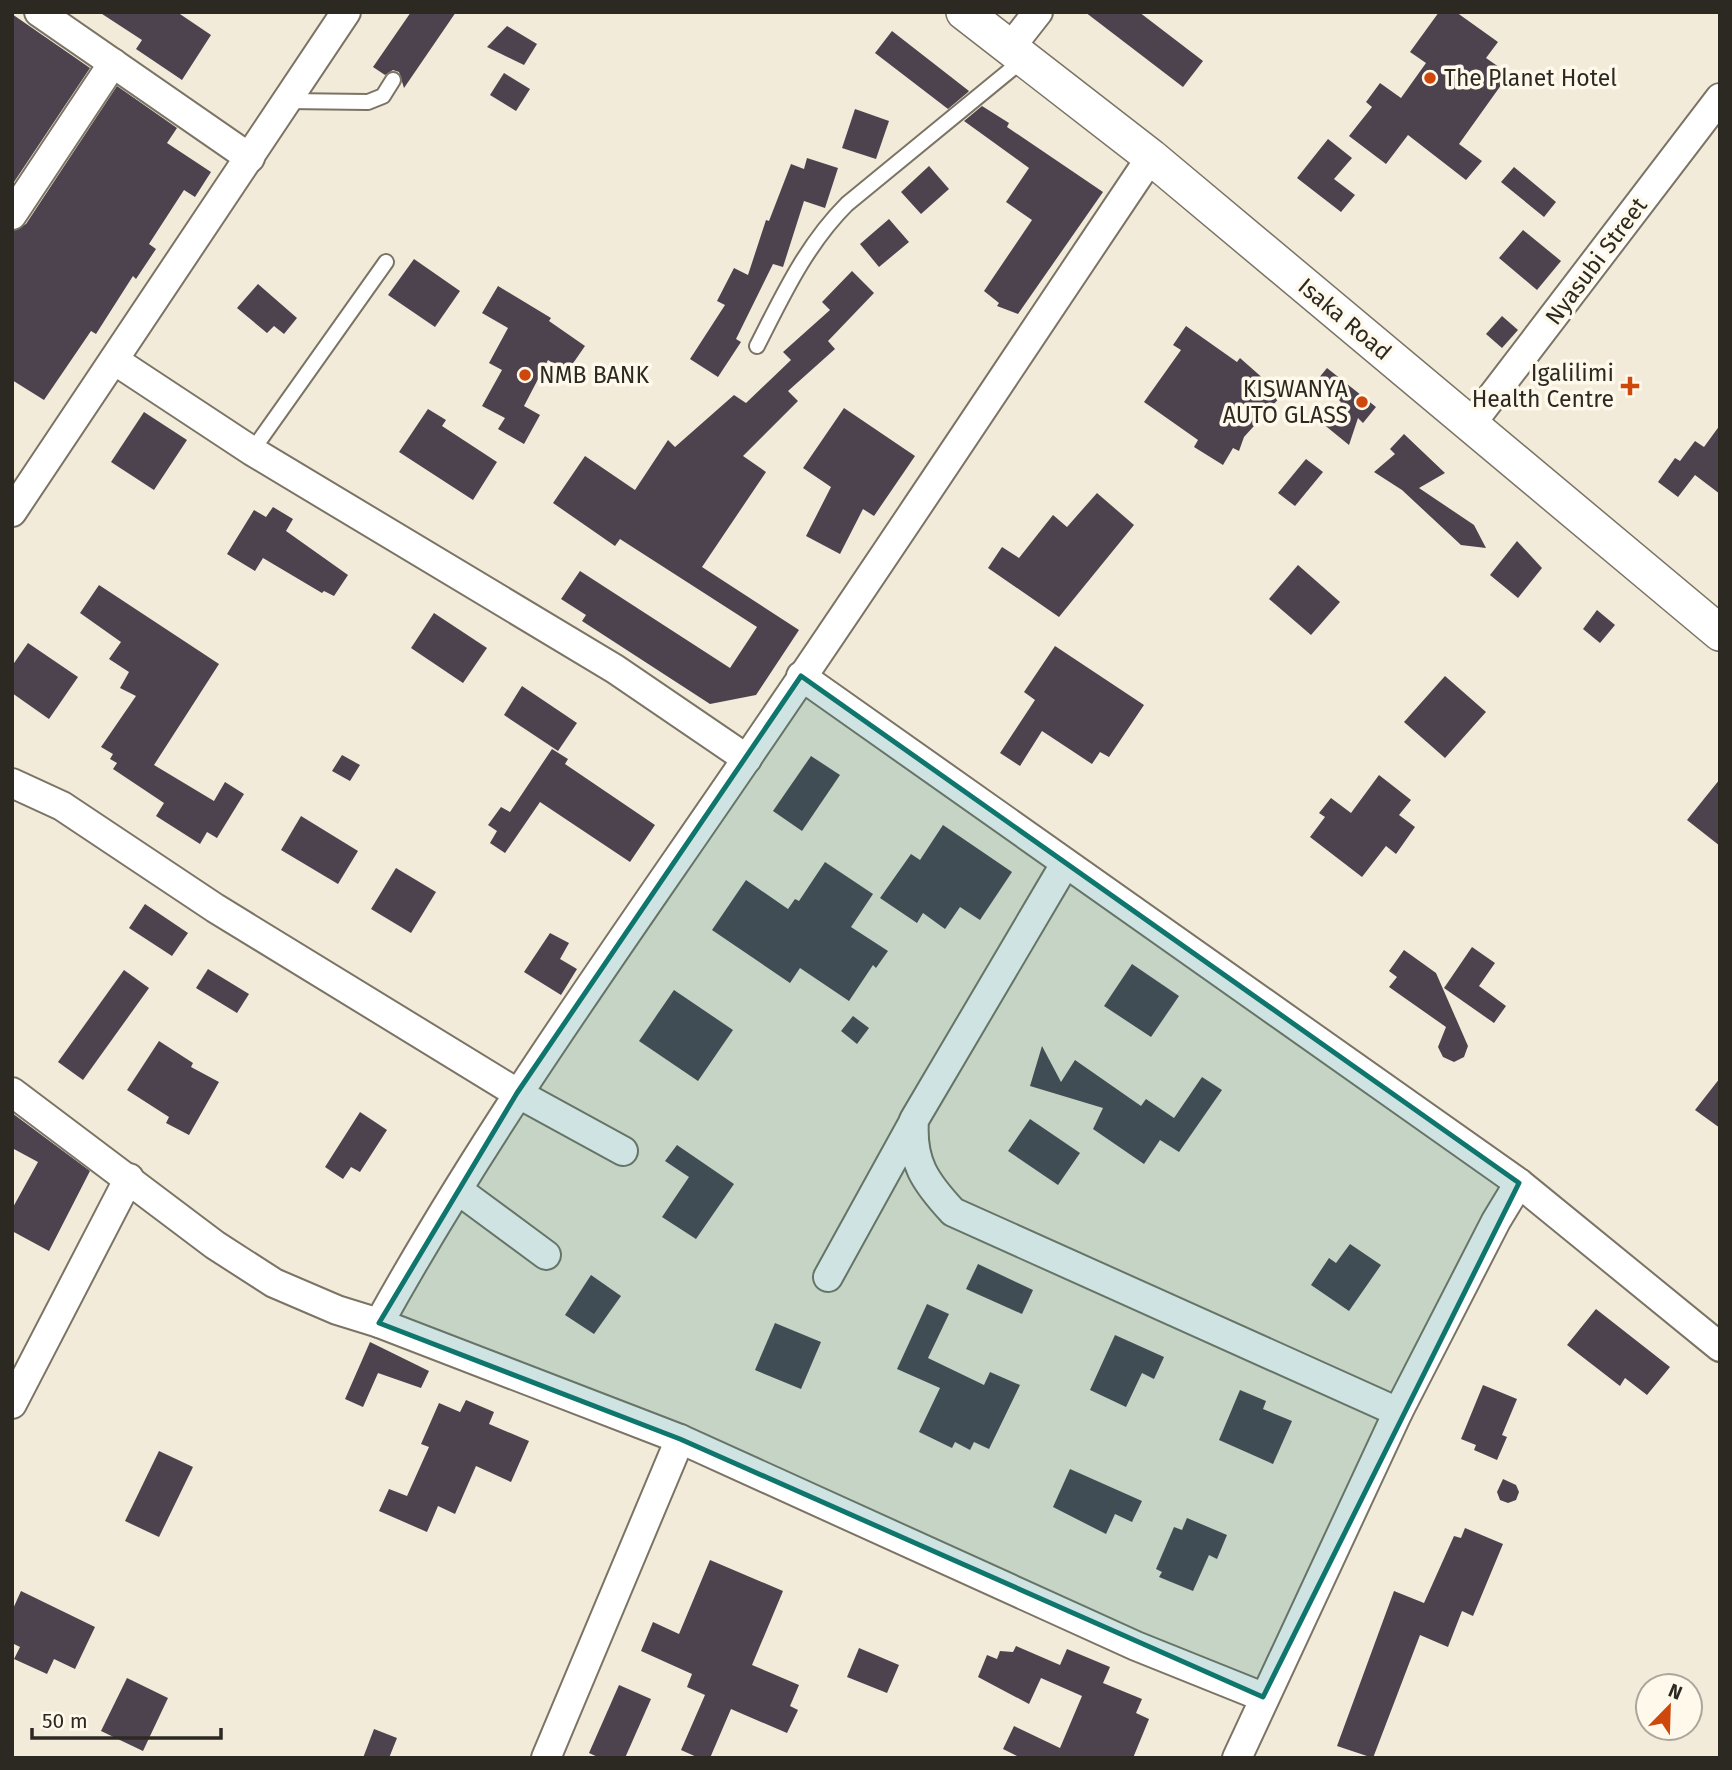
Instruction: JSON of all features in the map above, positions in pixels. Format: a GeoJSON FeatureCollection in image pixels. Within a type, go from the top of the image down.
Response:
{"type":"FeatureCollection","features":[{"type":"Feature","properties":{"kind":"street"},"geometry":{"type":"LineString","coordinates":[[39,12],[250,158]]}},
{"type":"Feature","properties":{"kind":"street"},"geometry":{"type":"LineString","coordinates":[[12,512],[346,12]]}},
{"type":"Feature","properties":{"kind":"street","name":"Isaka Road"},"geometry":{"type":"LineString","coordinates":[[964,12],[1151,157],[1720,633]]}},
{"type":"Feature","properties":{"kind":"street"},"geometry":{"type":"LineString","coordinates":[[1015,53],[1038,12]]}},
{"type":"Feature","properties":{"kind":"street"},"geometry":{"type":"LineString","coordinates":[[12,215],[113,63]]}},
{"type":"Feature","properties":{"kind":"street","name":"Nyasubi Street"},"geometry":{"type":"LineString","coordinates":[[1471,424],[1720,97]]}},
{"type":"Feature","properties":{"kind":"street"},"geometry":{"type":"LineString","coordinates":[[379,1323],[517,1093],[747,759],[1151,157]]}},
{"type":"Feature","properties":{"kind":"street"},"geometry":{"type":"LineString","coordinates":[[114,360],[252,451],[536,620],[747,759]]}},
{"type":"Feature","properties":{"kind":"street"},"geometry":{"type":"LineString","coordinates":[[801,676],[1519,1183],[1720,1347]]}},
{"type":"Feature","properties":{"kind":"street"},"geometry":{"type":"LineString","coordinates":[[12,783],[62,806],[215,908],[517,1093],[623,1152]]}},
{"type":"Feature","properties":{"kind":"street"},"geometry":{"type":"LineString","coordinates":[[828,1277],[914,1121],[1065,864]]}},
{"type":"Feature","properties":{"kind":"street"},"geometry":{"type":"LineString","coordinates":[[12,1092],[215,1245],[274,1283],[337,1310],[379,1323],[680,1439],[1112,1635],[1263,1697]]}},
{"type":"Feature","properties":{"kind":"street"},"geometry":{"type":"LineString","coordinates":[[914,1121],[912,1146],[919,1167],[933,1191],[953,1212],[1398,1412]]}},
{"type":"Feature","properties":{"kind":"street"},"geometry":{"type":"LineString","coordinates":[[12,1404],[129,1178]]}},
{"type":"Feature","properties":{"kind":"street"},"geometry":{"type":"LineString","coordinates":[[1237,1758],[1263,1697],[1398,1412],[1496,1221],[1519,1183]]}},
{"type":"Feature","properties":{"kind":"street"},"geometry":{"type":"LineString","coordinates":[[458,1190],[546,1255]]}},
{"type":"Feature","properties":{"kind":"street"},"geometry":{"type":"LineString","coordinates":[[546,1758],[680,1439]]}},
{"type":"Feature","properties":{"kind":"lane"},"geometry":{"type":"LineString","coordinates":[[757,346],[795,270],[824,227],[847,204],[1019,63],[1015,53]]}},
{"type":"Feature","properties":{"kind":"lane"},"geometry":{"type":"LineString","coordinates":[[287,101],[368,102],[383,96],[393,80]]}},
{"type":"Feature","properties":{"kind":"lane"},"geometry":{"type":"LineString","coordinates":[[252,451],[386,262]]}},
{"type":"Feature","properties":{"kind":"highlighted area"},"geometry":{"type":"Polygon","coordinates":[[[801,676],[1519,1183],[1263,1697],[680,1439],[379,1323],[517,1093],[801,676]]]}},
{"type":"Feature","properties":{"kind":"building"},"geometry":{"type":"Polygon","coordinates":[[[99,12],[177,12],[211,35],[182,80],[136,49],[142,40],[99,12]]]}},
{"type":"Feature","properties":{"kind":"building"},"geometry":{"type":"Polygon","coordinates":[[[411,12],[456,12],[404,88],[399,72],[393,70],[385,75],[373,67],[411,12]]]}},
{"type":"Feature","properties":{"kind":"building"},"geometry":{"type":"Polygon","coordinates":[[[1085,12],[1139,12],[1203,61],[1183,87],[1085,12]]]}},
{"type":"Feature","properties":{"kind":"building"},"geometry":{"type":"Polygon","coordinates":[[[1439,12],[1456,12],[1498,42],[1486,58],[1509,74],[1459,144],[1482,161],[1466,180],[1408,135],[1386,164],[1349,136],[1372,107],[1366,102],[1380,83],[1401,98],[1426,63],[1410,52],[1439,12]]]}},
{"type":"Feature","properties":{"kind":"building"},"geometry":{"type":"Polygon","coordinates":[[[12,14],[90,68],[12,185],[12,14]]]}},
{"type":"Feature","properties":{"kind":"building"},"geometry":{"type":"Polygon","coordinates":[[[507,26],[537,44],[524,65],[487,47],[507,26]]]}},
{"type":"Feature","properties":{"kind":"building"},"geometry":{"type":"Polygon","coordinates":[[[892,31],[969,91],[948,109],[875,53],[892,31]]]}},
{"type":"Feature","properties":{"kind":"building"},"geometry":{"type":"Polygon","coordinates":[[[504,73],[530,89],[516,111],[490,95],[504,73]]]}},
{"type":"Feature","properties":{"kind":"building"},"geometry":{"type":"Polygon","coordinates":[[[117,86],[177,128],[167,143],[211,172],[195,197],[184,190],[149,244],[156,249],[136,279],[133,276],[96,334],[91,331],[44,400],[12,380],[12,231],[26,224],[117,86]]]}},
{"type":"Feature","properties":{"kind":"building"},"geometry":{"type":"Polygon","coordinates":[[[982,106],[1009,123],[1007,127],[1103,192],[1018,314],[997,306],[999,303],[984,291],[1032,220],[1006,202],[1029,168],[964,121],[982,106]]]}},
{"type":"Feature","properties":{"kind":"building"},"geometry":{"type":"Polygon","coordinates":[[[855,109],[889,121],[876,159],[842,148],[855,109]]]}},
{"type":"Feature","properties":{"kind":"building"},"geometry":{"type":"Polygon","coordinates":[[[1328,139],[1352,158],[1334,179],[1355,195],[1341,212],[1297,178],[1328,139]]]}},
{"type":"Feature","properties":{"kind":"building"},"geometry":{"type":"Polygon","coordinates":[[[807,158],[838,168],[825,208],[804,201],[783,267],[773,264],[736,339],[741,342],[718,377],[690,359],[725,305],[717,301],[734,268],[748,275],[766,220],[769,221],[791,164],[804,169],[807,158]]]}},
{"type":"Feature","properties":{"kind":"building"},"geometry":{"type":"Polygon","coordinates":[[[929,166],[949,189],[921,214],[901,192],[929,166]]]}},
{"type":"Feature","properties":{"kind":"building"},"geometry":{"type":"Polygon","coordinates":[[[1514,167],[1556,202],[1544,217],[1501,182],[1514,167]]]}},
{"type":"Feature","properties":{"kind":"building"},"geometry":{"type":"Polygon","coordinates":[[[889,219],[909,242],[879,267],[860,244],[889,219]]]}},
{"type":"Feature","properties":{"kind":"building"},"geometry":{"type":"Polygon","coordinates":[[[1523,230],[1561,261],[1537,290],[1499,258],[1523,230]]]}},
{"type":"Feature","properties":{"kind":"building"},"geometry":{"type":"Polygon","coordinates":[[[414,259],[460,291],[435,327],[388,295],[414,259]]]}},
{"type":"Feature","properties":{"kind":"building"},"geometry":{"type":"Polygon","coordinates":[[[852,271],[874,293],[828,341],[835,349],[788,391],[798,401],[743,456],[766,472],[702,567],[799,630],[756,695],[710,704],[582,621],[586,615],[561,599],[580,571],[730,668],[757,627],[620,539],[615,546],[553,503],[585,456],[635,490],[668,440],[675,447],[734,395],[746,403],[791,360],[783,352],[830,310],[822,302],[852,271]]]}},
{"type":"Feature","properties":{"kind":"building"},"geometry":{"type":"Polygon","coordinates":[[[258,284],[297,318],[284,334],[274,326],[267,333],[237,308],[258,284]]]}},
{"type":"Feature","properties":{"kind":"building"},"geometry":{"type":"Polygon","coordinates":[[[498,286],[551,318],[549,321],[585,346],[567,372],[548,360],[524,406],[540,415],[524,444],[498,429],[505,418],[482,406],[502,370],[489,363],[508,328],[482,313],[498,286]]]}},
{"type":"Feature","properties":{"kind":"building"},"geometry":{"type":"Polygon","coordinates":[[[1502,316],[1518,330],[1502,348],[1486,334],[1502,316]]]}},
{"type":"Feature","properties":{"kind":"building"},"geometry":{"type":"Polygon","coordinates":[[[1186,326],[1237,362],[1240,358],[1282,395],[1244,437],[1239,451],[1233,448],[1223,465],[1194,447],[1198,440],[1144,402],[1181,350],[1173,345],[1186,326]]]}},
{"type":"Feature","properties":{"kind":"building"},"geometry":{"type":"Polygon","coordinates":[[[1327,368],[1376,407],[1363,423],[1358,418],[1349,445],[1322,423],[1341,402],[1318,379],[1327,368]]]}},
{"type":"Feature","properties":{"kind":"building"},"geometry":{"type":"Polygon","coordinates":[[[844,408],[915,456],[874,516],[863,509],[840,554],[806,536],[831,487],[803,468],[844,408]]]}},
{"type":"Feature","properties":{"kind":"building"},"geometry":{"type":"Polygon","coordinates":[[[428,409],[446,420],[442,426],[497,462],[473,500],[399,452],[428,409]]]}},
{"type":"Feature","properties":{"kind":"building"},"geometry":{"type":"Polygon","coordinates":[[[144,412],[187,440],[154,490],[111,462],[144,412]]]}},
{"type":"Feature","properties":{"kind":"building"},"geometry":{"type":"Polygon","coordinates":[[[1720,425],[1720,494],[1695,475],[1678,497],[1658,482],[1675,458],[1680,461],[1695,441],[1704,447],[1720,425]]]}},
{"type":"Feature","properties":{"kind":"building"},"geometry":{"type":"Polygon","coordinates":[[[1404,434],[1445,473],[1419,488],[1474,525],[1486,548],[1461,545],[1402,490],[1374,472],[1395,454],[1390,449],[1404,434]]]}},
{"type":"Feature","properties":{"kind":"building"},"geometry":{"type":"Polygon","coordinates":[[[1306,459],[1323,472],[1295,506],[1278,493],[1306,459]]]}},
{"type":"Feature","properties":{"kind":"building"},"geometry":{"type":"Polygon","coordinates":[[[1097,493],[1134,525],[1059,617],[988,568],[1002,547],[1019,558],[1053,515],[1067,527],[1097,493]]]}},
{"type":"Feature","properties":{"kind":"building"},"geometry":{"type":"Polygon","coordinates":[[[273,507],[293,519],[286,531],[348,575],[334,596],[324,591],[322,593],[263,558],[255,571],[227,554],[254,510],[266,517],[273,507]]]}},
{"type":"Feature","properties":{"kind":"building"},"geometry":{"type":"Polygon","coordinates":[[[1517,541],[1542,568],[1518,598],[1490,575],[1517,541]]]}},
{"type":"Feature","properties":{"kind":"building"},"geometry":{"type":"Polygon","coordinates":[[[1298,565],[1340,602],[1311,635],[1269,599],[1298,565]]]}},
{"type":"Feature","properties":{"kind":"building"},"geometry":{"type":"Polygon","coordinates":[[[99,585],[219,664],[154,765],[214,801],[225,782],[244,794],[217,838],[207,832],[200,844],[156,816],[164,803],[113,769],[117,763],[110,759],[113,754],[101,747],[136,696],[120,688],[129,672],[109,659],[121,642],[80,613],[99,585]]]}},
{"type":"Feature","properties":{"kind":"building"},"geometry":{"type":"Polygon","coordinates":[[[1597,610],[1615,625],[1600,643],[1583,629],[1597,610]]]}},
{"type":"Feature","properties":{"kind":"building"},"geometry":{"type":"Polygon","coordinates":[[[434,613],[487,648],[463,683],[411,648],[434,613]]]}},
{"type":"Feature","properties":{"kind":"building"},"geometry":{"type":"Polygon","coordinates":[[[28,643],[78,677],[49,719],[12,693],[12,666],[28,643]]]}},
{"type":"Feature","properties":{"kind":"building"},"geometry":{"type":"Polygon","coordinates":[[[1055,646],[1144,705],[1109,757],[1100,752],[1092,764],[1042,731],[1020,766],[1000,753],[1035,700],[1024,692],[1055,646]]]}},
{"type":"Feature","properties":{"kind":"building"},"geometry":{"type":"Polygon","coordinates":[[[1445,676],[1486,712],[1445,758],[1404,722],[1445,676]]]}},
{"type":"Feature","properties":{"kind":"building"},"geometry":{"type":"Polygon","coordinates":[[[522,686],[577,723],[558,751],[504,715],[522,686]]]}},
{"type":"Feature","properties":{"kind":"building"},"geometry":{"type":"Polygon","coordinates":[[[552,749],[568,759],[565,764],[655,825],[630,862],[540,802],[505,853],[490,843],[497,831],[488,825],[501,807],[510,812],[552,749]]]}},
{"type":"Feature","properties":{"kind":"building"},"geometry":{"type":"Polygon","coordinates":[[[342,755],[360,765],[350,781],[332,771],[342,755]]]}},
{"type":"Feature","properties":{"kind":"building"},"geometry":{"type":"Polygon","coordinates":[[[811,756],[840,775],[802,831],[773,811],[811,756]]]}},
{"type":"Feature","properties":{"kind":"building"},"geometry":{"type":"Polygon","coordinates":[[[1379,775],[1411,800],[1399,815],[1415,827],[1396,854],[1386,846],[1362,877],[1310,837],[1325,817],[1319,813],[1331,798],[1351,813],[1379,775]]]}},
{"type":"Feature","properties":{"kind":"building"},"geometry":{"type":"Polygon","coordinates":[[[1720,779],[1720,846],[1687,820],[1720,779]]]}},
{"type":"Feature","properties":{"kind":"building"},"geometry":{"type":"Polygon","coordinates":[[[301,816],[358,851],[338,884],[281,850],[301,816]]]}},
{"type":"Feature","properties":{"kind":"building"},"geometry":{"type":"Polygon","coordinates":[[[943,825],[1012,872],[980,920],[960,907],[945,929],[923,913],[917,923],[880,898],[911,854],[920,860],[943,825]]]}},
{"type":"Feature","properties":{"kind":"building"},"geometry":{"type":"Polygon","coordinates":[[[825,862],[873,894],[851,927],[888,951],[876,968],[873,965],[849,1001],[800,968],[790,983],[712,930],[746,880],[788,909],[795,899],[799,901],[825,862]]]}},
{"type":"Feature","properties":{"kind":"building"},"geometry":{"type":"Polygon","coordinates":[[[396,868],[436,892],[411,933],[371,909],[396,868]]]}},
{"type":"Feature","properties":{"kind":"building"},"geometry":{"type":"Polygon","coordinates":[[[145,904],[188,933],[172,956],[129,928],[145,904]]]}},
{"type":"Feature","properties":{"kind":"building"},"geometry":{"type":"Polygon","coordinates":[[[550,933],[569,943],[560,959],[577,969],[561,995],[524,972],[550,933]]]}},
{"type":"Feature","properties":{"kind":"building"},"geometry":{"type":"Polygon","coordinates":[[[1472,947],[1495,963],[1479,986],[1506,1006],[1494,1023],[1444,988],[1472,947]]]}},
{"type":"Feature","properties":{"kind":"building"},"geometry":{"type":"Polygon","coordinates":[[[1404,950],[1436,973],[1468,1046],[1464,1057],[1454,1062],[1443,1057],[1438,1047],[1446,1027],[1389,987],[1397,977],[1389,971],[1404,950]]]}},
{"type":"Feature","properties":{"kind":"building"},"geometry":{"type":"Polygon","coordinates":[[[1132,964],[1179,996],[1151,1037],[1104,1006],[1132,964]]]}},
{"type":"Feature","properties":{"kind":"building"},"geometry":{"type":"Polygon","coordinates":[[[208,969],[249,994],[237,1013],[196,988],[208,969]]]}},
{"type":"Feature","properties":{"kind":"building"},"geometry":{"type":"Polygon","coordinates":[[[124,970],[149,988],[83,1080],[58,1062],[124,970]]]}},
{"type":"Feature","properties":{"kind":"building"},"geometry":{"type":"Polygon","coordinates":[[[674,990],[733,1030],[698,1081],[639,1041],[674,990]]]}},
{"type":"Feature","properties":{"kind":"building"},"geometry":{"type":"Polygon","coordinates":[[[853,1016],[869,1028],[857,1044],[841,1031],[853,1016]]]}},
{"type":"Feature","properties":{"kind":"building"},"geometry":{"type":"Polygon","coordinates":[[[159,1041],[193,1063],[191,1067],[219,1082],[189,1135],[166,1123],[169,1117],[127,1090],[159,1041]]]}},
{"type":"Feature","properties":{"kind":"building"},"geometry":{"type":"Polygon","coordinates":[[[1042,1046],[1061,1082],[1075,1060],[1141,1106],[1146,1099],[1174,1118],[1202,1077],[1222,1090],[1179,1152],[1160,1140],[1144,1164],[1093,1129],[1103,1108],[1030,1086],[1042,1046]]]}},
{"type":"Feature","properties":{"kind":"building"},"geometry":{"type":"Polygon","coordinates":[[[1720,1078],[1720,1128],[1695,1110],[1720,1078]]]}},
{"type":"Feature","properties":{"kind":"building"},"geometry":{"type":"Polygon","coordinates":[[[360,1112],[387,1130],[360,1172],[351,1167],[343,1179],[325,1167],[360,1112]]]}},
{"type":"Feature","properties":{"kind":"building"},"geometry":{"type":"Polygon","coordinates":[[[12,1113],[90,1171],[49,1251],[12,1231],[12,1209],[38,1162],[12,1148],[12,1113]]]}},
{"type":"Feature","properties":{"kind":"building"},"geometry":{"type":"Polygon","coordinates":[[[1030,1119],[1080,1153],[1058,1185],[1008,1151],[1030,1119]]]}},
{"type":"Feature","properties":{"kind":"building"},"geometry":{"type":"Polygon","coordinates":[[[677,1145],[734,1184],[696,1239],[662,1217],[689,1177],[665,1161],[677,1145]]]}},
{"type":"Feature","properties":{"kind":"building"},"geometry":{"type":"Polygon","coordinates":[[[1350,1244],[1381,1265],[1349,1311],[1311,1285],[1329,1258],[1336,1263],[1350,1244]]]}},
{"type":"Feature","properties":{"kind":"building"},"geometry":{"type":"Polygon","coordinates":[[[978,1264],[1033,1290],[1022,1314],[966,1289],[978,1264]]]}},
{"type":"Feature","properties":{"kind":"building"},"geometry":{"type":"Polygon","coordinates":[[[591,1275],[621,1296],[594,1334],[565,1315],[591,1275]]]}},
{"type":"Feature","properties":{"kind":"building"},"geometry":{"type":"Polygon","coordinates":[[[927,1304],[949,1314],[928,1358],[984,1385],[990,1372],[1020,1385],[989,1449],[974,1442],[970,1450],[955,1442],[952,1448],[919,1432],[940,1388],[897,1369],[927,1304]]]}},
{"type":"Feature","properties":{"kind":"building"},"geometry":{"type":"Polygon","coordinates":[[[1596,1309],[1670,1367],[1647,1395],[1625,1378],[1620,1386],[1567,1345],[1596,1309]]]}},
{"type":"Feature","properties":{"kind":"building"},"geometry":{"type":"Polygon","coordinates":[[[775,1323],[821,1342],[801,1389],[755,1370],[775,1323]]]}},
{"type":"Feature","properties":{"kind":"building"},"geometry":{"type":"Polygon","coordinates":[[[1115,1335],[1164,1357],[1154,1379],[1142,1373],[1126,1407],[1090,1390],[1115,1335]]]}},
{"type":"Feature","properties":{"kind":"building"},"geometry":{"type":"Polygon","coordinates":[[[370,1342],[429,1371],[421,1388],[378,1373],[363,1407],[345,1399],[370,1342]]]}},
{"type":"Feature","properties":{"kind":"building"},"geometry":{"type":"Polygon","coordinates":[[[1483,1385],[1517,1399],[1502,1435],[1507,1437],[1497,1460],[1474,1450],[1476,1445],[1461,1439],[1483,1385]]]}},
{"type":"Feature","properties":{"kind":"building"},"geometry":{"type":"Polygon","coordinates":[[[1240,1390],[1266,1401],[1263,1409],[1292,1421],[1273,1464],[1219,1440],[1240,1390]]]}},
{"type":"Feature","properties":{"kind":"building"},"geometry":{"type":"Polygon","coordinates":[[[466,1400],[494,1412],[489,1424],[529,1441],[511,1482],[476,1466],[455,1514],[438,1506],[427,1532],[379,1511],[389,1489],[407,1496],[429,1447],[421,1444],[439,1403],[460,1412],[466,1400]]]}},
{"type":"Feature","properties":{"kind":"building"},"geometry":{"type":"Polygon","coordinates":[[[159,1451],[193,1467],[159,1537],[125,1521],[159,1451]]]}},
{"type":"Feature","properties":{"kind":"building"},"geometry":{"type":"Polygon","coordinates":[[[1070,1469],[1142,1501],[1132,1522],[1115,1514],[1106,1534],[1053,1507],[1070,1469]]]}},
{"type":"Feature","properties":{"kind":"building"},"geometry":{"type":"Polygon","coordinates":[[[1503,1479],[1516,1485],[1519,1492],[1516,1500],[1508,1503],[1500,1500],[1497,1492],[1503,1479]]]}},
{"type":"Feature","properties":{"kind":"building"},"geometry":{"type":"Polygon","coordinates":[[[1187,1518],[1227,1535],[1217,1559],[1209,1555],[1193,1591],[1159,1577],[1162,1572],[1156,1569],[1174,1527],[1182,1530],[1187,1518]]]}},
{"type":"Feature","properties":{"kind":"building"},"geometry":{"type":"Polygon","coordinates":[[[1465,1528],[1503,1544],[1473,1616],[1462,1611],[1448,1647],[1420,1635],[1373,1758],[1337,1746],[1394,1591],[1424,1603],[1454,1536],[1461,1538],[1465,1528]]]}},
{"type":"Feature","properties":{"kind":"building"},"geometry":{"type":"Polygon","coordinates":[[[710,1560],[783,1591],[752,1665],[799,1685],[790,1706],[798,1710],[787,1733],[731,1709],[710,1758],[699,1758],[681,1750],[705,1695],[687,1687],[692,1674],[641,1651],[653,1622],[679,1634],[710,1560]]]}},
{"type":"Feature","properties":{"kind":"building"},"geometry":{"type":"Polygon","coordinates":[[[21,1591],[95,1627],[75,1669],[54,1659],[47,1674],[14,1659],[20,1647],[12,1643],[12,1611],[21,1591]]]}},
{"type":"Feature","properties":{"kind":"building"},"geometry":{"type":"Polygon","coordinates":[[[1016,1646],[1060,1665],[1067,1649],[1110,1667],[1103,1683],[1142,1699],[1136,1713],[1149,1719],[1133,1758],[1021,1758],[1003,1749],[1014,1726],[1060,1748],[1082,1696],[1041,1678],[1029,1704],[978,1677],[987,1655],[997,1659],[1000,1651],[1013,1652],[1016,1646]]]}},
{"type":"Feature","properties":{"kind":"building"},"geometry":{"type":"Polygon","coordinates":[[[859,1648],[899,1665],[887,1693],[847,1677],[859,1648]]]}},
{"type":"Feature","properties":{"kind":"building"},"geometry":{"type":"Polygon","coordinates":[[[127,1678],[168,1698],[143,1751],[101,1731],[127,1678]]]}},
{"type":"Feature","properties":{"kind":"building"},"geometry":{"type":"Polygon","coordinates":[[[619,1685],[651,1699],[625,1758],[600,1758],[589,1753],[619,1685]]]}},
{"type":"Feature","properties":{"kind":"building"},"geometry":{"type":"Polygon","coordinates":[[[374,1729],[397,1738],[389,1758],[363,1758],[374,1729]]]}},
{"type":"Feature","properties":{"kind":"place","name":"The Planet Hotel"},"geometry":{"type":"Point","coordinates":[1430,78]}},
{"type":"Feature","properties":{"kind":"place","name":"NMB BANK"},"geometry":{"type":"Point","coordinates":[525,375]}},
{"type":"Feature","properties":{"kind":"place","name":"Igalilimi Health Centre"},"geometry":{"type":"Point","coordinates":[1630,386]}},
{"type":"Feature","properties":{"kind":"place","name":"KISWANYA AUTO GLASS"},"geometry":{"type":"Point","coordinates":[1362,402]}}]}
